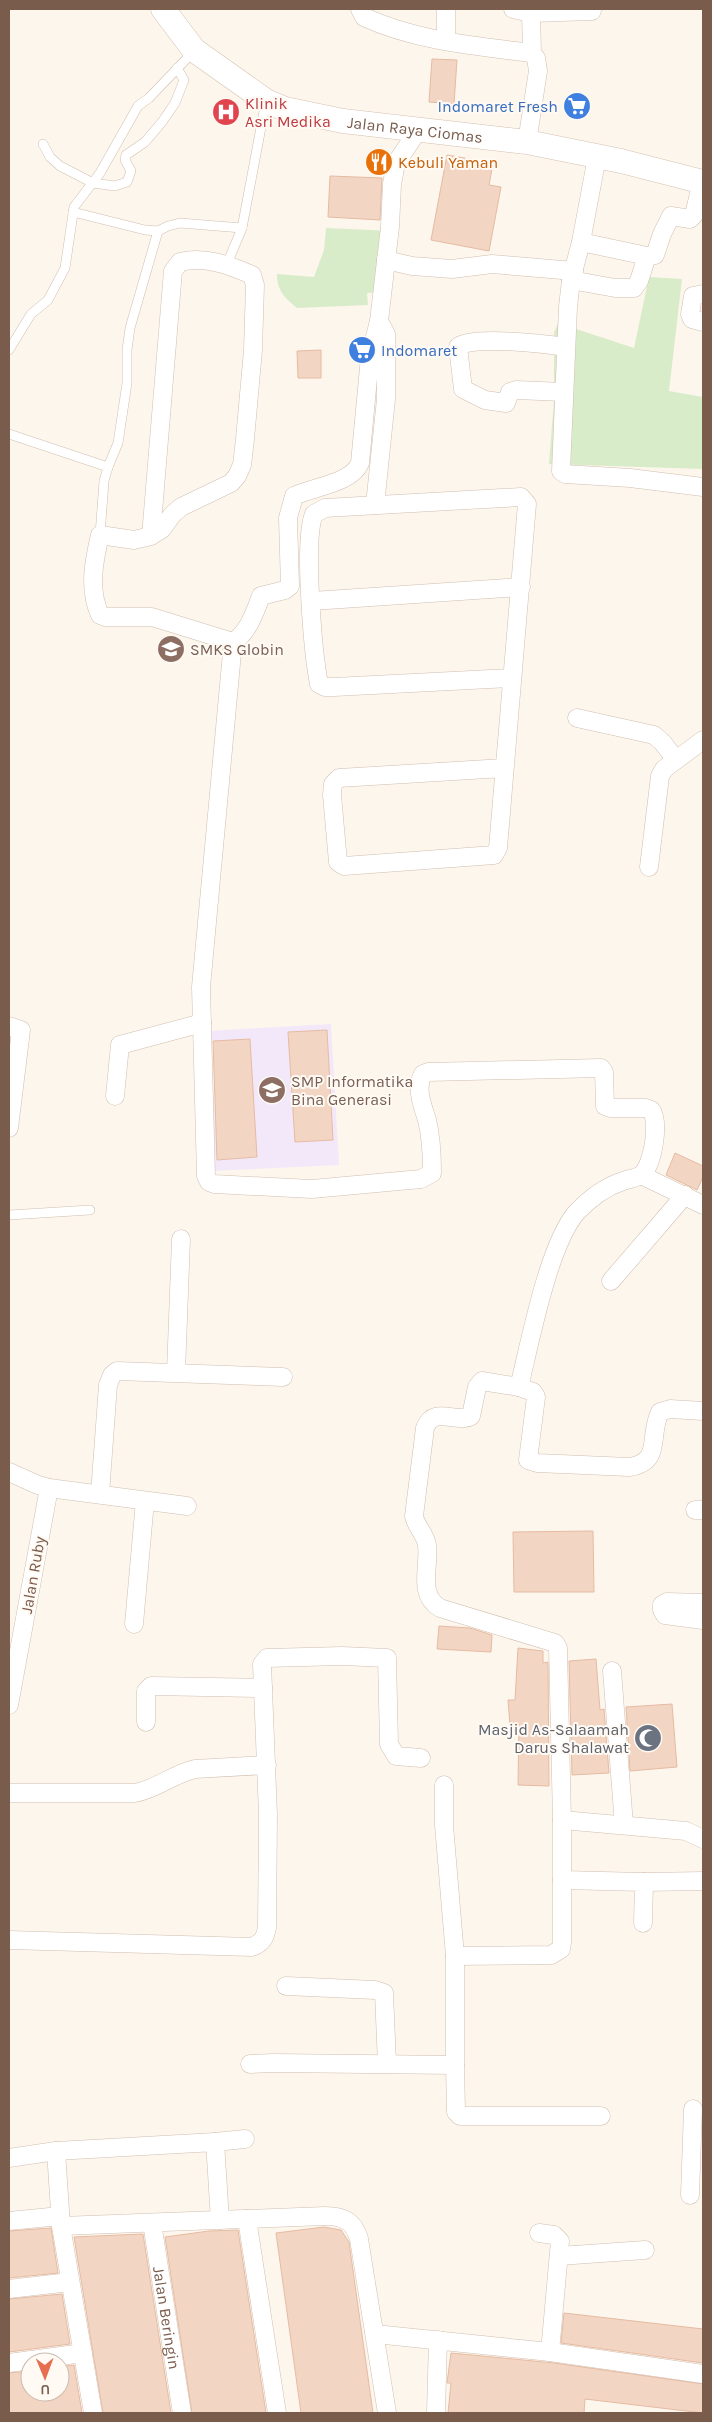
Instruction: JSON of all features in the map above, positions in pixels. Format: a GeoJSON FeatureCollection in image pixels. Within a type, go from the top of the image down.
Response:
{"type":"FeatureCollection","features":[{"type":"Feature","properties":{"kind":"main road","name":"Jalan Raya Ciomas"},"geometry":{"type":"LineString","coordinates":[[163,9],[194,50],[266,101],[312,116],[528,142],[703,182]]}},
{"type":"Feature","properties":{"kind":"street"},"geometry":{"type":"LineString","coordinates":[[360,9],[364,17],[380,25],[446,41],[532,52]]}},
{"type":"Feature","properties":{"kind":"street"},"geometry":{"type":"LineString","coordinates":[[446,9],[446,41]]}},
{"type":"Feature","properties":{"kind":"street"},"geometry":{"type":"LineString","coordinates":[[513,9],[531,13],[592,11]]}},
{"type":"Feature","properties":{"kind":"street"},"geometry":{"type":"LineString","coordinates":[[528,142],[538,71],[536,58],[532,52],[531,13]]}},
{"type":"Feature","properties":{"kind":"street"},"geometry":{"type":"LineString","coordinates":[[151,536],[173,271],[180,262],[191,260],[227,264],[252,275],[255,285],[253,350],[242,465],[231,482],[181,507],[172,515],[162,529],[151,536],[134,540],[100,535],[93,580],[94,596],[100,615],[105,617],[152,617],[232,642],[239,638],[247,627],[260,596],[286,590],[290,586],[288,518],[294,496],[312,488],[345,478],[357,471],[360,463],[373,342],[379,320],[390,227],[392,184],[396,163],[420,129]]}},
{"type":"Feature","properties":{"kind":"street"},"geometry":{"type":"LineString","coordinates":[[598,157],[582,242],[573,275],[565,347],[561,471],[565,474],[630,478],[703,487]]}},
{"type":"Feature","properties":{"kind":"street"},"geometry":{"type":"LineString","coordinates":[[582,242],[647,256],[655,256],[662,234],[671,216],[690,219],[694,215],[703,182]]}},
{"type":"Feature","properties":{"kind":"street"},"geometry":{"type":"LineString","coordinates":[[386,260],[412,266],[452,269],[492,264],[573,275],[615,288],[634,288],[639,281],[647,256]]}},
{"type":"Feature","properties":{"kind":"street"},"geometry":{"type":"LineString","coordinates":[[703,294],[693,296],[690,314],[692,319],[703,322]]}},
{"type":"Feature","properties":{"kind":"street"},"geometry":{"type":"LineString","coordinates":[[375,505],[386,399],[386,334],[379,320]]}},
{"type":"Feature","properties":{"kind":"street"},"geometry":{"type":"LineString","coordinates":[[564,392],[516,390],[510,392],[506,403],[485,400],[463,389],[458,347],[467,343],[495,341],[565,347]]}},
{"type":"Feature","properties":{"kind":"street"},"geometry":{"type":"LineString","coordinates":[[504,768],[339,778],[333,784],[332,795],[338,862],[344,866],[494,856],[498,848],[527,504],[521,498],[325,508],[314,514],[310,522],[309,548],[319,684],[325,687],[512,678]]}},
{"type":"Feature","properties":{"kind":"street"},"geometry":{"type":"LineString","coordinates":[[312,601],[521,588]]}},
{"type":"Feature","properties":{"kind":"street"},"geometry":{"type":"LineString","coordinates":[[232,642],[201,987],[206,1176],[209,1182],[214,1184],[312,1189],[421,1178],[432,1173],[427,1120],[422,1105],[420,1082],[423,1074],[428,1072],[583,1068],[603,1070],[605,1106],[610,1108],[646,1108],[654,1114],[654,1139],[649,1163],[641,1175],[621,1181],[594,1196],[575,1215],[565,1231],[553,1259],[519,1387]]}},
{"type":"Feature","properties":{"kind":"street"},"geometry":{"type":"LineString","coordinates":[[577,718],[654,735],[664,743],[676,760]]}},
{"type":"Feature","properties":{"kind":"street"},"geometry":{"type":"LineString","coordinates":[[650,867],[657,785],[664,769],[703,740]]}},
{"type":"Feature","properties":{"kind":"street"},"geometry":{"type":"LineString","coordinates":[[115,1096],[120,1045],[202,1023]]}},
{"type":"Feature","properties":{"kind":"street"},"geometry":{"type":"LineString","coordinates":[[9,1026],[20,1030],[11,1095],[9,1128]]}},
{"type":"Feature","properties":{"kind":"street"},"geometry":{"type":"LineString","coordinates":[[641,1175],[703,1205]]}},
{"type":"Feature","properties":{"kind":"street"},"geometry":{"type":"LineString","coordinates":[[611,1281],[685,1195]]}},
{"type":"Feature","properties":{"kind":"street"},"geometry":{"type":"LineString","coordinates":[[176,1372],[181,1239]]}},
{"type":"Feature","properties":{"kind":"street"},"geometry":{"type":"LineString","coordinates":[[100,1494],[108,1385],[112,1375],[123,1370],[283,1377]]}},
{"type":"Feature","properties":{"kind":"street"},"geometry":{"type":"LineString","coordinates":[[455,1956],[544,1956],[558,1953],[562,1942],[562,1820],[558,1648],[555,1643],[440,1608],[432,1603],[427,1593],[427,1545],[424,1535],[415,1522],[414,1516],[425,1428],[429,1421],[442,1415],[465,1419],[471,1416],[477,1387],[482,1381],[519,1387],[533,1392],[536,1397],[528,1460],[532,1462],[628,1467],[641,1465],[648,1460],[652,1452],[656,1420],[660,1412],[670,1409],[703,1412]]}},
{"type":"Feature","properties":{"kind":"street"},"geometry":{"type":"LineString","coordinates":[[9,1472],[48,1488],[187,1506]]}},
{"type":"Feature","properties":{"kind":"street","name":"Jalan Ruby"},"geometry":{"type":"LineString","coordinates":[[9,1705],[48,1488]]}},
{"type":"Feature","properties":{"kind":"street"},"geometry":{"type":"LineString","coordinates":[[134,1624],[145,1501]]}},
{"type":"Feature","properties":{"kind":"street"},"geometry":{"type":"LineString","coordinates":[[703,1603],[667,1602],[662,1605],[662,1610],[665,1615],[703,1620]]}},
{"type":"Feature","properties":{"kind":"street"},"geometry":{"type":"LineString","coordinates":[[9,1940],[252,1947],[260,1944],[265,1938],[267,1928],[267,1765],[262,1664],[267,1658],[342,1656],[388,1658],[389,1744],[396,1756],[421,1758]]}},
{"type":"Feature","properties":{"kind":"street"},"geometry":{"type":"LineString","coordinates":[[612,1671],[624,1825]]}},
{"type":"Feature","properties":{"kind":"street"},"geometry":{"type":"LineString","coordinates":[[146,1722],[146,1692],[151,1686],[263,1688]]}},
{"type":"Feature","properties":{"kind":"street"},"geometry":{"type":"LineString","coordinates":[[9,1793],[135,1793],[153,1789],[189,1770],[267,1765]]}},
{"type":"Feature","properties":{"kind":"street"},"geometry":{"type":"LineString","coordinates":[[444,1785],[444,1825],[455,1956],[456,2112],[460,2116],[601,2116]]}},
{"type":"Feature","properties":{"kind":"street"},"geometry":{"type":"LineString","coordinates":[[562,1820],[686,1831],[703,1839]]}},
{"type":"Feature","properties":{"kind":"street"},"geometry":{"type":"LineString","coordinates":[[562,1880],[703,1881]]}},
{"type":"Feature","properties":{"kind":"street"},"geometry":{"type":"LineString","coordinates":[[643,1923],[644,1882]]}},
{"type":"Feature","properties":{"kind":"street"},"geometry":{"type":"LineString","coordinates":[[286,1986],[375,1990],[384,1993],[387,2064]]}},
{"type":"Feature","properties":{"kind":"street"},"geometry":{"type":"LineString","coordinates":[[250,2064],[456,2065]]}},
{"type":"Feature","properties":{"kind":"street"},"geometry":{"type":"LineString","coordinates":[[690,2194],[692,2109]]}},
{"type":"Feature","properties":{"kind":"street"},"geometry":{"type":"LineString","coordinates":[[9,2158],[56,2151],[245,2139]]}},
{"type":"Feature","properties":{"kind":"street"},"geometry":{"type":"LineString","coordinates":[[215,2142],[220,2220]]}},
{"type":"Feature","properties":{"kind":"street"},"geometry":{"type":"LineString","coordinates":[[56,2151],[61,2221],[93,2413]]}},
{"type":"Feature","properties":{"kind":"street"},"geometry":{"type":"LineString","coordinates":[[9,2221],[152,2223],[338,2216],[350,2221],[356,2229],[359,2239],[387,2413]]}},
{"type":"Feature","properties":{"kind":"street"},"geometry":{"type":"LineString","coordinates":[[247,2219],[277,2413]]}},
{"type":"Feature","properties":{"kind":"street","name":"Jalan Beringin"},"geometry":{"type":"LineString","coordinates":[[152,2223],[182,2413]]}},
{"type":"Feature","properties":{"kind":"street"},"geometry":{"type":"LineString","coordinates":[[539,2233],[558,2236],[559,2256],[550,2352]]}},
{"type":"Feature","properties":{"kind":"street"},"geometry":{"type":"LineString","coordinates":[[559,2256],[645,2250]]}},
{"type":"Feature","properties":{"kind":"street"},"geometry":{"type":"LineString","coordinates":[[9,2289],[70,2282]]}},
{"type":"Feature","properties":{"kind":"street"},"geometry":{"type":"LineString","coordinates":[[374,2334],[550,2352],[703,2374]]}},
{"type":"Feature","properties":{"kind":"street"},"geometry":{"type":"LineString","coordinates":[[436,2413],[438,2340]]}},
{"type":"Feature","properties":{"kind":"street"},"geometry":{"type":"LineString","coordinates":[[9,2363],[83,2353]]}},
{"type":"Feature","properties":{"kind":"lane"},"geometry":{"type":"LineString","coordinates":[[9,350],[31,314],[48,300],[65,268],[72,212],[93,183],[138,106],[194,50]]}},
{"type":"Feature","properties":{"kind":"lane"},"geometry":{"type":"LineString","coordinates":[[44,144],[50,157],[60,166],[93,183],[116,186],[127,182],[131,171],[125,160],[126,155],[144,142],[162,122],[179,95],[184,80],[177,68]]}},
{"type":"Feature","properties":{"kind":"lane"},"geometry":{"type":"LineString","coordinates":[[227,264],[242,228],[266,101]]}},
{"type":"Feature","properties":{"kind":"lane"},"geometry":{"type":"LineString","coordinates":[[72,212],[132,228],[158,232],[168,226],[180,224],[242,228]]}},
{"type":"Feature","properties":{"kind":"lane"},"geometry":{"type":"LineString","coordinates":[[100,535],[104,481],[118,443],[127,383],[127,350],[130,328],[158,232]]}},
{"type":"Feature","properties":{"kind":"lane"},"geometry":{"type":"LineString","coordinates":[[9,434],[108,467]]}},
{"type":"Feature","properties":{"kind":"lane"},"geometry":{"type":"LineString","coordinates":[[9,1216],[90,1210]]}},
{"type":"Feature","properties":{"kind":"shaded area","name":"SMP Informatika Bina Generasi"},"geometry":{"type":"Polygon","coordinates":[[[331,1024],[339,1165],[212,1171],[207,1031],[331,1024]],[[327,1030],[295,1142],[333,1139],[327,1030]],[[249,1039],[210,1041],[218,1160],[257,1157],[249,1039]]]}},
{"type":"Feature","properties":{"kind":"green space"},"geometry":{"type":"Polygon","coordinates":[[[326,228],[393,231],[386,292],[367,293],[368,305],[297,308],[285,297],[278,285],[277,274],[314,277],[324,250],[326,228]]]}},
{"type":"Feature","properties":{"kind":"green space"},"geometry":{"type":"Polygon","coordinates":[[[649,277],[682,279],[669,391],[703,397],[703,469],[549,464],[554,400],[554,333],[558,323],[634,348],[649,277]]]}},
{"type":"Feature","properties":{"kind":"building"},"geometry":{"type":"Polygon","coordinates":[[[432,59],[457,60],[454,104],[429,102],[432,59]]]}},
{"type":"Feature","properties":{"kind":"building"},"geometry":{"type":"Polygon","coordinates":[[[447,155],[493,163],[489,185],[501,187],[489,251],[431,240],[447,155]]]}},
{"type":"Feature","properties":{"kind":"building"},"geometry":{"type":"Polygon","coordinates":[[[330,176],[382,178],[380,220],[328,217],[330,176]]]}},
{"type":"Feature","properties":{"kind":"building"},"geometry":{"type":"Polygon","coordinates":[[[321,350],[321,378],[298,378],[297,351],[321,350]]]}},
{"type":"Feature","properties":{"kind":"building"},"geometry":{"type":"Polygon","coordinates":[[[327,1030],[333,1140],[295,1142],[288,1032],[327,1030]]]}},
{"type":"Feature","properties":{"kind":"building"},"geometry":{"type":"Polygon","coordinates":[[[250,1039],[257,1157],[217,1160],[213,1041],[250,1039]]]}},
{"type":"Feature","properties":{"kind":"building"},"geometry":{"type":"Polygon","coordinates":[[[675,1153],[703,1166],[703,1177],[697,1190],[666,1175],[675,1153]]]}},
{"type":"Feature","properties":{"kind":"building"},"geometry":{"type":"Polygon","coordinates":[[[593,1531],[594,1592],[514,1592],[513,1532],[593,1531]]]}},
{"type":"Feature","properties":{"kind":"building"},"geometry":{"type":"Polygon","coordinates":[[[439,1626],[470,1628],[492,1635],[491,1652],[437,1649],[439,1626]]]}},
{"type":"Feature","properties":{"kind":"building"},"geometry":{"type":"Polygon","coordinates":[[[518,1648],[543,1651],[543,1663],[548,1662],[549,1786],[518,1785],[519,1724],[510,1725],[508,1700],[515,1700],[518,1648]]]}},
{"type":"Feature","properties":{"kind":"building"},"geometry":{"type":"Polygon","coordinates":[[[596,1659],[600,1710],[604,1709],[609,1773],[572,1775],[569,1661],[596,1659]]]}},
{"type":"Feature","properties":{"kind":"building","name":"Masjid As-Salaamah Darus Shalawat"},"geometry":{"type":"Polygon","coordinates":[[[672,1704],[677,1767],[630,1771],[626,1707],[672,1704]]]}},
{"type":"Feature","properties":{"kind":"building"},"geometry":{"type":"Polygon","coordinates":[[[324,2227],[341,2230],[349,2242],[373,2413],[301,2413],[276,2233],[324,2227]]]}},
{"type":"Feature","properties":{"kind":"building"},"geometry":{"type":"Polygon","coordinates":[[[51,2228],[58,2273],[9,2278],[9,2231],[51,2228]]]}},
{"type":"Feature","properties":{"kind":"building"},"geometry":{"type":"Polygon","coordinates":[[[238,2230],[266,2413],[192,2413],[165,2237],[209,2231],[238,2230]]]}},
{"type":"Feature","properties":{"kind":"building"},"geometry":{"type":"Polygon","coordinates":[[[143,2234],[171,2413],[103,2413],[74,2237],[143,2234]]]}},
{"type":"Feature","properties":{"kind":"building"},"geometry":{"type":"Polygon","coordinates":[[[62,2294],[70,2344],[9,2352],[9,2299],[62,2294]]]}},
{"type":"Feature","properties":{"kind":"building"},"geometry":{"type":"Polygon","coordinates":[[[564,2313],[703,2329],[703,2363],[561,2343],[564,2313]]]}},
{"type":"Feature","properties":{"kind":"building"},"geometry":{"type":"Polygon","coordinates":[[[451,2353],[554,2363],[703,2384],[703,2413],[585,2399],[584,2413],[448,2413],[451,2383],[447,2383],[451,2353]]]}},
{"type":"Feature","properties":{"kind":"building"},"geometry":{"type":"Polygon","coordinates":[[[74,2365],[82,2413],[9,2413],[9,2373],[20,2372],[20,2402],[70,2402],[70,2366],[74,2365]]]}},
{"type":"Feature","properties":{"kind":"place","name":"Indomaret Fresh"},"geometry":{"type":"Point","coordinates":[577,106]}},
{"type":"Feature","properties":{"kind":"place","name":"Klinik Asri Medika"},"geometry":{"type":"Point","coordinates":[226,112]}},
{"type":"Feature","properties":{"kind":"place","name":"Kebuli Yaman"},"geometry":{"type":"Point","coordinates":[379,162]}},
{"type":"Feature","properties":{"kind":"place","name":"Indomaret"},"geometry":{"type":"Point","coordinates":[362,350]}},
{"type":"Feature","properties":{"kind":"place","name":"SMKS Globin"},"geometry":{"type":"Point","coordinates":[171,649]}},
{"type":"Feature","properties":{"kind":"place","name":"SMP Informatika Bina Generasi"},"geometry":{"type":"Point","coordinates":[272,1090]}},
{"type":"Feature","properties":{"kind":"place","name":"Masjid As-Salaamah Darus Shalawat"},"geometry":{"type":"Point","coordinates":[648,1738]}}]}
